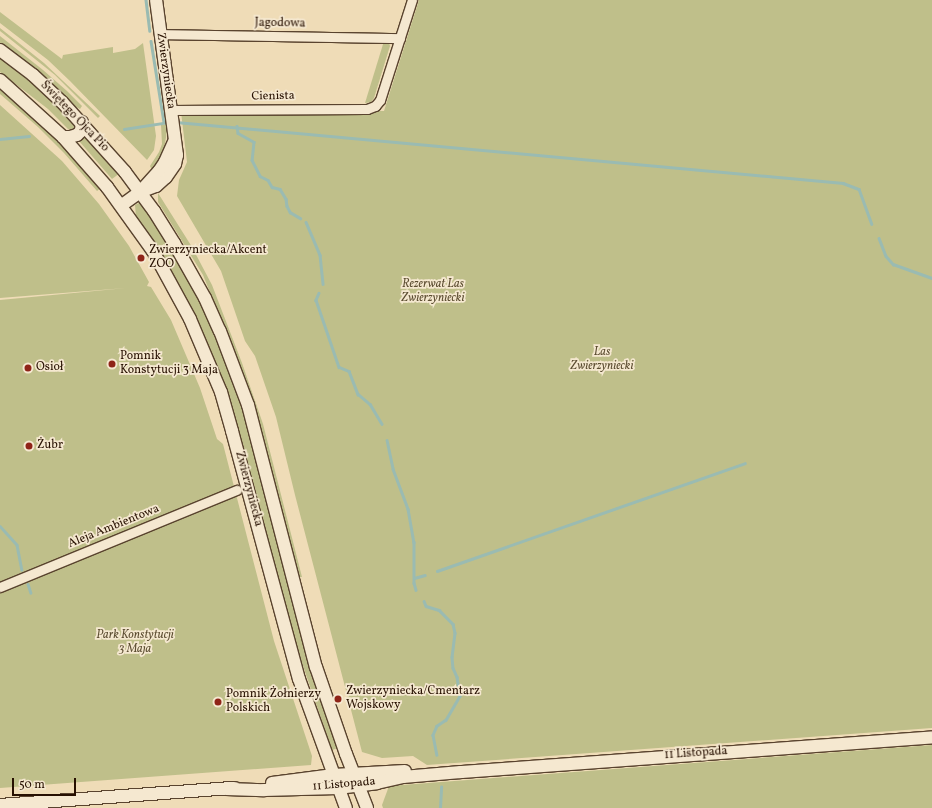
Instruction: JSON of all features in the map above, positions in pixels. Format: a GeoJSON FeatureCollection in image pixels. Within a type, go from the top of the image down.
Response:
{"type":"FeatureCollection","features":[{"type":"Feature","properties":{"kind":"main road","name":"Zwierzyniecka"},"geometry":{"type":"LineString","coordinates":[[156,0],[177,156],[171,171],[156,186],[140,192],[122,205],[153,251],[176,290],[207,356],[218,385],[232,431],[299,679],[346,808]]}},
{"type":"Feature","properties":{"kind":"main road","name":"Świętego Ojca Pio"},"geometry":{"type":"LineString","coordinates":[[0,50],[33,75],[82,122],[140,192]]}},
{"type":"Feature","properties":{"kind":"main road","name":"Świętego Ojca Pio"},"geometry":{"type":"LineString","coordinates":[[0,80],[63,137],[122,205]]}},
{"type":"Feature","properties":{"kind":"main road"},"geometry":{"type":"LineString","coordinates":[[63,137],[77,135],[81,131],[82,122]]}},
{"type":"Feature","properties":{"kind":"main road","name":"Zwierzyniecka"},"geometry":{"type":"LineString","coordinates":[[140,192],[154,211],[192,272],[220,331],[235,369],[261,452],[316,668],[367,808]]}},
{"type":"Feature","properties":{"kind":"main road","name":"11 Listopada"},"geometry":{"type":"LineString","coordinates":[[226,789],[264,790],[338,788],[377,783],[403,777],[461,772],[932,737]]}},
{"type":"Feature","properties":{"kind":"main road","name":"11 Listopada"},"geometry":{"type":"LineString","coordinates":[[0,804],[226,789],[353,773],[422,770],[461,772]]}},
{"type":"Feature","properties":{"kind":"main road"},"geometry":{"type":"LineString","coordinates":[[367,808],[369,796],[377,783]]}},
{"type":"Feature","properties":{"kind":"street"},"geometry":{"type":"LineString","coordinates":[[400,38],[412,0]]}},
{"type":"Feature","properties":{"kind":"street","name":"Jagodowa"},"geometry":{"type":"LineString","coordinates":[[160,34],[400,38]]}},
{"type":"Feature","properties":{"kind":"street","name":"Cienista"},"geometry":{"type":"LineString","coordinates":[[172,117],[334,108],[367,108],[375,106],[380,100],[400,38]]}},
{"type":"Feature","properties":{"kind":"street","name":"Aleja Ambientowa"},"geometry":{"type":"LineString","coordinates":[[0,587],[237,490]]}},
{"type":"Feature","properties":{"kind":"green space","name":"Las Zwierzyniecki"},"geometry":{"type":"Polygon","coordinates":[[[419,0],[932,0],[932,728],[427,765],[413,756],[382,758],[362,752],[276,417],[255,356],[245,341],[221,271],[177,196],[179,180],[187,162],[181,112],[384,111],[419,0]]]}},
{"type":"Feature","properties":{"kind":"green space"},"geometry":{"type":"Polygon","coordinates":[[[0,12],[62,59],[63,55],[113,47],[113,53],[135,49],[143,43],[156,136],[154,150],[147,160],[48,60],[0,23],[0,12]]]}},
{"type":"Feature","properties":{"kind":"green space"},"geometry":{"type":"Polygon","coordinates":[[[0,28],[44,63],[100,116],[98,118],[55,75],[0,31],[0,28]]]}},
{"type":"Feature","properties":{"kind":"green space"},"geometry":{"type":"Polygon","coordinates":[[[0,36],[67,91],[82,106],[80,109],[71,104],[0,43],[0,36]]]}},
{"type":"Feature","properties":{"kind":"green space"},"geometry":{"type":"Polygon","coordinates":[[[384,41],[389,43],[390,46],[374,98],[371,102],[365,103],[384,41]]]}},
{"type":"Feature","properties":{"kind":"green space"},"geometry":{"type":"Polygon","coordinates":[[[0,56],[39,87],[77,124],[75,130],[68,129],[48,109],[0,72],[0,56]]]}},
{"type":"Feature","properties":{"kind":"green space"},"geometry":{"type":"Polygon","coordinates":[[[0,87],[46,127],[101,188],[97,191],[64,153],[38,127],[0,94],[0,87]]]}},
{"type":"Feature","properties":{"kind":"green space","name":"Park Konstytucji 3 Maja"},"geometry":{"type":"Polygon","coordinates":[[[0,105],[62,161],[99,204],[129,246],[149,282],[147,286],[151,287],[171,320],[200,388],[217,439],[223,444],[274,641],[312,756],[311,765],[0,788],[0,300],[126,288],[0,298],[0,105]]]}},
{"type":"Feature","properties":{"kind":"green space"},"geometry":{"type":"Polygon","coordinates":[[[168,124],[163,157],[152,170],[150,166],[162,144],[161,125],[168,124]]]}},
{"type":"Feature","properties":{"kind":"green space"},"geometry":{"type":"Polygon","coordinates":[[[85,133],[120,173],[112,179],[79,141],[78,139],[85,133]]]}},
{"type":"Feature","properties":{"kind":"green space"},"geometry":{"type":"Polygon","coordinates":[[[158,193],[192,247],[212,285],[242,363],[263,424],[302,577],[298,577],[254,408],[234,352],[203,275],[158,202],[158,193]]]}},
{"type":"Feature","properties":{"kind":"green space"},"geometry":{"type":"Polygon","coordinates":[[[139,203],[143,204],[157,224],[204,307],[242,403],[338,748],[332,750],[293,637],[219,371],[175,278],[136,217],[135,205],[139,203]]]}},
{"type":"Feature","properties":{"kind":"green space"},"geometry":{"type":"Polygon","coordinates":[[[932,745],[932,808],[383,808],[382,805],[389,786],[932,745]]]}},
{"type":"Feature","properties":{"kind":"waterway"},"geometry":{"type":"LineString","coordinates":[[146,0],[150,31]]}},
{"type":"Feature","properties":{"kind":"waterway"},"geometry":{"type":"LineString","coordinates":[[151,41],[164,122]]}},
{"type":"Feature","properties":{"kind":"waterway"},"geometry":{"type":"LineString","coordinates":[[124,129],[169,122]]}},
{"type":"Feature","properties":{"kind":"waterway"},"geometry":{"type":"LineString","coordinates":[[176,122],[843,183],[859,189],[872,224]]}},
{"type":"Feature","properties":{"kind":"waterway"},"geometry":{"type":"LineString","coordinates":[[237,126],[238,133],[254,142],[252,160],[260,176],[268,180],[272,187],[280,189],[286,199],[290,212],[300,218]]}},
{"type":"Feature","properties":{"kind":"waterway"},"geometry":{"type":"LineString","coordinates":[[0,139],[29,136]]}},
{"type":"Feature","properties":{"kind":"waterway"},"geometry":{"type":"LineString","coordinates":[[306,222],[320,255],[323,284]]}},
{"type":"Feature","properties":{"kind":"waterway"},"geometry":{"type":"LineString","coordinates":[[879,238],[886,256],[893,264],[932,278]]}},
{"type":"Feature","properties":{"kind":"waterway"},"geometry":{"type":"LineString","coordinates":[[319,293],[316,300],[339,367],[349,371],[358,394],[370,404],[382,424]]}},
{"type":"Feature","properties":{"kind":"waterway"},"geometry":{"type":"LineString","coordinates":[[387,440],[393,469],[408,509],[414,542],[414,583],[416,590]]}},
{"type":"Feature","properties":{"kind":"waterway"},"geometry":{"type":"LineString","coordinates":[[437,571],[745,463]]}},
{"type":"Feature","properties":{"kind":"waterway"},"geometry":{"type":"LineString","coordinates":[[0,526],[17,545],[22,570]]}},
{"type":"Feature","properties":{"kind":"waterway"},"geometry":{"type":"LineString","coordinates":[[414,578],[425,575]]}},
{"type":"Feature","properties":{"kind":"waterway"},"geometry":{"type":"LineString","coordinates":[[28,584],[31,593]]}},
{"type":"Feature","properties":{"kind":"waterway"},"geometry":{"type":"LineString","coordinates":[[424,601],[426,606],[439,610],[453,624],[455,633],[452,657],[453,668],[457,677],[460,696],[446,720],[437,726],[433,735],[437,755]]}},
{"type":"Feature","properties":{"kind":"waterway"},"geometry":{"type":"LineString","coordinates":[[440,808],[441,787]]}},
{"type":"Feature","properties":{"kind":"place","name":"Zwierzyniecka/Akcent ZOO"},"geometry":{"type":"Point","coordinates":[141,258]}},
{"type":"Feature","properties":{"kind":"place","name":"Pomnik Konstytucji 3 Maja"},"geometry":{"type":"Point","coordinates":[112,364]}},
{"type":"Feature","properties":{"kind":"place","name":"Osioł"},"geometry":{"type":"Point","coordinates":[28,368]}},
{"type":"Feature","properties":{"kind":"place","name":"Żubr"},"geometry":{"type":"Point","coordinates":[29,446]}},
{"type":"Feature","properties":{"kind":"place","name":"Zwierzyniecka/Cmentarz Wojskowy"},"geometry":{"type":"Point","coordinates":[338,699]}},
{"type":"Feature","properties":{"kind":"place","name":"Pomnik Żołnierzy Polskich"},"geometry":{"type":"Point","coordinates":[218,702]}},
{"type":"Feature","properties":{"kind":"park label","name":"Rezerwat Las Zwierzyniecki"},"geometry":{"type":"Point","coordinates":[433,292]}}]}
